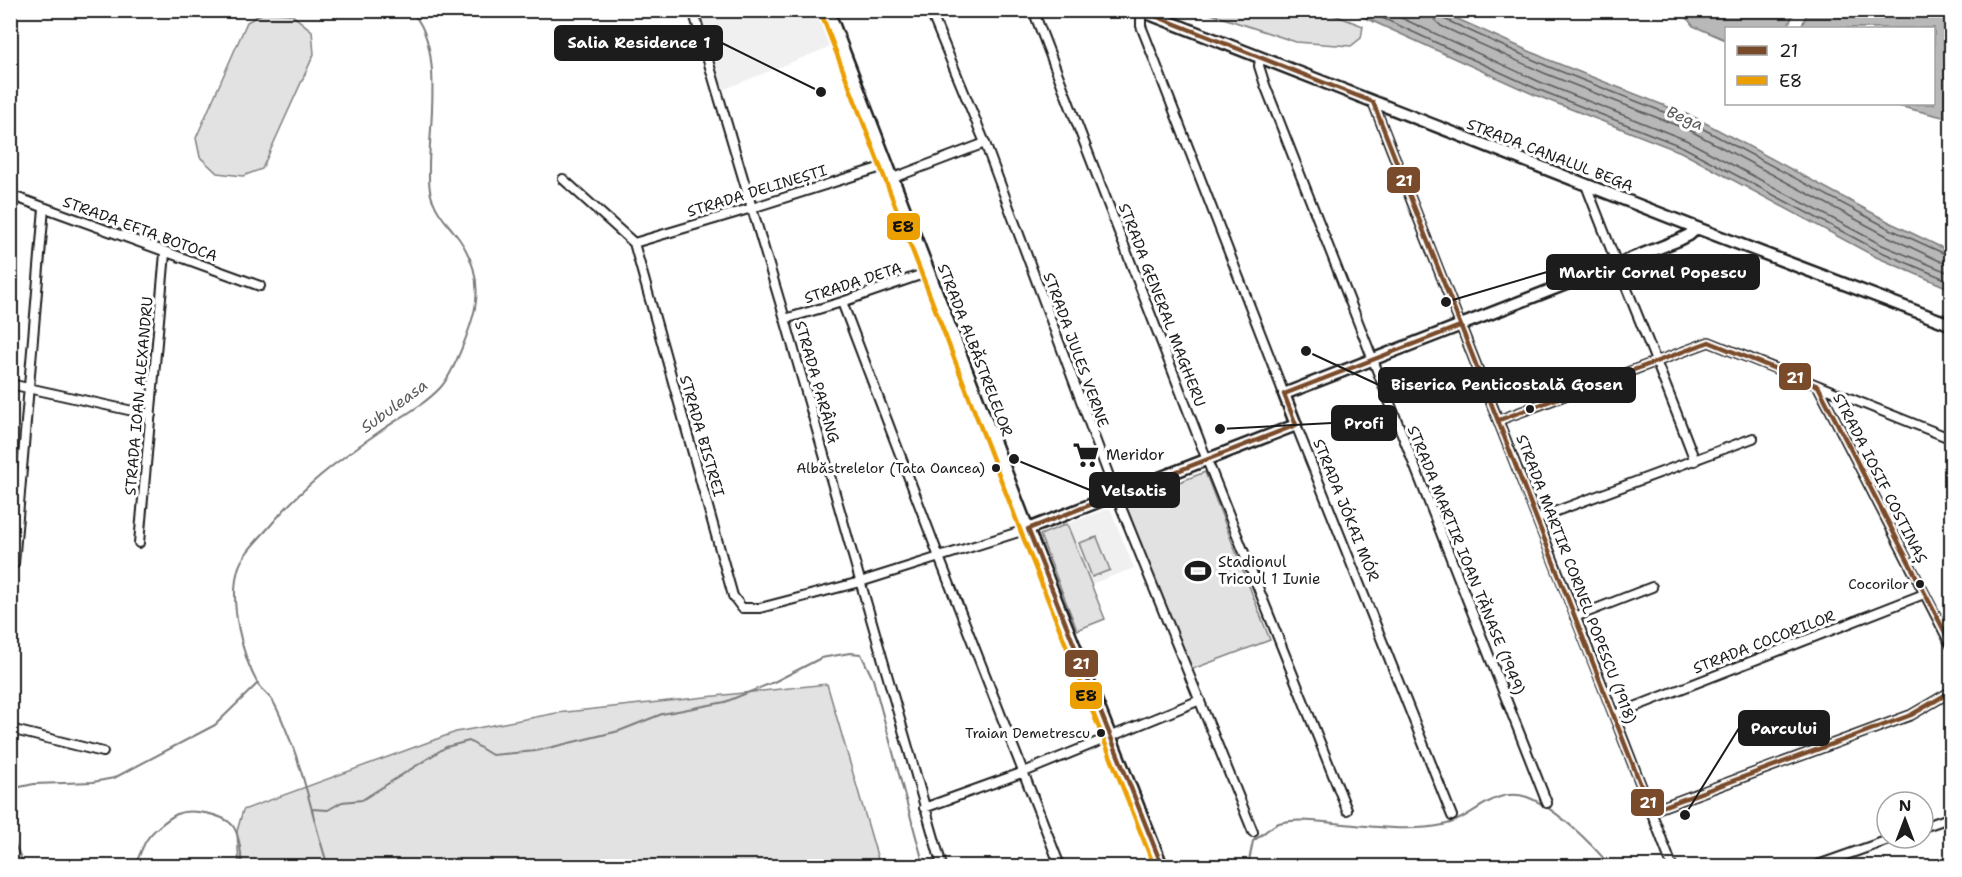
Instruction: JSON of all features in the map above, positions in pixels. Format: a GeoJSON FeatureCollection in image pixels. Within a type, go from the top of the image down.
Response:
{"type":"FeatureCollection","features":[{"type":"Feature","properties":{"kind":"street","name":"STRADA PARÂNG"},"geometry":{"type":"LineString","coordinates":[[693,10],[785,319],[942,867]]}},
{"type":"Feature","properties":{"kind":"street","name":"STRADA ALBĂSTRELELOR"},"geometry":{"type":"LineString","coordinates":[[828,10],[1028,529],[1162,867]]}},
{"type":"Feature","properties":{"kind":"street","name":"STRADA JULES VERNE"},"geometry":{"type":"LineString","coordinates":[[930,10],[985,143],[1116,495],[1253,832]]}},
{"type":"Feature","properties":{"kind":"street","name":"STRADA GENERAL MAGHERU"},"geometry":{"type":"LineString","coordinates":[[1033,10],[1207,460],[1347,810]]}},
{"type":"Feature","properties":{"kind":"street","name":"STRADA CANALUL BEGA"},"geometry":{"type":"LineString","coordinates":[[1140,11],[1696,228],[1952,325]]}},
{"type":"Feature","properties":{"kind":"street","name":"STRADA JÓKAI MÓR"},"geometry":{"type":"LineString","coordinates":[[1140,11],[1141,26],[1296,425],[1452,816]]}},
{"type":"Feature","properties":{"kind":"street","name":"STRADA MARTIR IOAN TĂNASE (1949)"},"geometry":{"type":"LineString","coordinates":[[1260,58],[1259,66],[1265,85],[1547,803]]}},
{"type":"Feature","properties":{"kind":"street","name":"STRADA MARTIR CORNEL POPESCU (1918)"},"geometry":{"type":"LineString","coordinates":[[1373,102],[1538,518],[1672,867]]}},
{"type":"Feature","properties":{"kind":"street"},"geometry":{"type":"LineString","coordinates":[[893,178],[985,143]]}},
{"type":"Feature","properties":{"kind":"street","name":"STRADA DELINEȘTI"},"geometry":{"type":"LineString","coordinates":[[634,243],[888,165]]}},
{"type":"Feature","properties":{"kind":"street"},"geometry":{"type":"LineString","coordinates":[[563,179],[634,243]]}},
{"type":"Feature","properties":{"kind":"street"},"geometry":{"type":"LineString","coordinates":[[1586,185],[1695,461]]}},
{"type":"Feature","properties":{"kind":"street","name":"STRADA EFTA BOTOCA"},"geometry":{"type":"LineString","coordinates":[[10,195],[260,286]]}},
{"type":"Feature","properties":{"kind":"street"},"geometry":{"type":"LineString","coordinates":[[14,564],[13,518],[29,388],[44,208]]}},
{"type":"Feature","properties":{"kind":"street"},"geometry":{"type":"LineString","coordinates":[[1284,394],[1679,240],[1696,228]]}},
{"type":"Feature","properties":{"kind":"street","name":"STRADA BISTREI"},"geometry":{"type":"LineString","coordinates":[[634,243],[731,588],[737,602],[742,608],[760,608],[860,582]]}},
{"type":"Feature","properties":{"kind":"street","name":"STRADA IOAN ALEXANDRU"},"geometry":{"type":"LineString","coordinates":[[139,543],[165,253]]}},
{"type":"Feature","properties":{"kind":"street","name":"STRADA DETA"},"geometry":{"type":"LineString","coordinates":[[785,319],[929,272]]}},
{"type":"Feature","properties":{"kind":"street"},"geometry":{"type":"LineString","coordinates":[[842,302],[1060,867]]}},
{"type":"Feature","properties":{"kind":"street"},"geometry":{"type":"LineString","coordinates":[[1499,420],[1709,342],[1952,439]]}},
{"type":"Feature","properties":{"kind":"street"},"geometry":{"type":"LineString","coordinates":[[10,384],[151,415]]}},
{"type":"Feature","properties":{"kind":"street","name":"STRADA IOSIF COSTINAȘ"},"geometry":{"type":"LineString","coordinates":[[1818,386],[1952,647]]}},
{"type":"Feature","properties":{"kind":"street"},"geometry":{"type":"LineString","coordinates":[[860,582],[1028,529],[1296,425]]}},
{"type":"Feature","properties":{"kind":"street"},"geometry":{"type":"LineString","coordinates":[[1538,518],[1753,438]]}},
{"type":"Feature","properties":{"kind":"street"},"geometry":{"type":"LineString","coordinates":[[1575,617],[1652,587]]}},
{"type":"Feature","properties":{"kind":"street","name":"STRADA COCORILOR"},"geometry":{"type":"LineString","coordinates":[[1614,715],[1924,594]]}},
{"type":"Feature","properties":{"kind":"street"},"geometry":{"type":"LineString","coordinates":[[1651,811],[1911,715],[1952,691]]}},
{"type":"Feature","properties":{"kind":"street"},"geometry":{"type":"LineString","coordinates":[[924,808],[1024,772],[1200,700]]}},
{"type":"Feature","properties":{"kind":"street"},"geometry":{"type":"LineString","coordinates":[[10,729],[103,752]]}},
{"type":"Feature","properties":{"kind":"street"},"geometry":{"type":"LineString","coordinates":[[1935,823],[1952,817]]}},
{"type":"Feature","properties":{"kind":"street"},"geometry":{"type":"LineString","coordinates":[[1815,867],[1875,845]]}},
{"type":"Feature","properties":{"kind":"shaded area"},"geometry":{"type":"Polygon","coordinates":[[[698,11],[819,11],[832,46],[722,90],[698,11]]]}},
{"type":"Feature","properties":{"kind":"shaded area"},"geometry":{"type":"Polygon","coordinates":[[[1202,11],[1324,11],[1363,26],[1361,38],[1351,46],[1296,42],[1202,11]]]}},
{"type":"Feature","properties":{"kind":"shaded area"},"geometry":{"type":"Polygon","coordinates":[[[265,12],[291,14],[312,31],[314,54],[262,169],[243,176],[217,173],[200,157],[196,138],[247,22],[265,12]]]}},
{"type":"Feature","properties":{"kind":"shaded area","name":"Stadionul Tricoul 1 Iunie"},"geometry":{"type":"Polygon","coordinates":[[[1205,472],[1270,640],[1190,670],[1125,503],[1205,472]]]}},
{"type":"Feature","properties":{"kind":"shaded area"},"geometry":{"type":"Polygon","coordinates":[[[1110,508],[1134,568],[1091,584],[1067,524],[1110,508]]]}},
{"type":"Feature","properties":{"kind":"shaded area"},"geometry":{"type":"Polygon","coordinates":[[[1067,524],[1105,619],[1077,630],[1040,535],[1067,524]]]}},
{"type":"Feature","properties":{"kind":"shaded area"},"geometry":{"type":"Polygon","coordinates":[[[1097,537],[1110,570],[1092,577],[1079,543],[1097,537]]]}},
{"type":"Feature","properties":{"kind":"shaded area"},"geometry":{"type":"Polygon","coordinates":[[[827,684],[880,866],[239,866],[237,831],[243,810],[456,732],[557,713],[827,684]]]}},
{"type":"Feature","properties":{"kind":"water"},"geometry":{"type":"Polygon","coordinates":[[[1689,10],[1795,10],[1787,27],[1725,27],[1725,40],[1693,26],[1687,18],[1689,10]]]}},
{"type":"Feature","properties":{"kind":"water","name":"Bega"},"geometry":{"type":"Polygon","coordinates":[[[1350,11],[1440,11],[1549,60],[1696,118],[1893,224],[1951,252],[1951,289],[1876,257],[1681,152],[1535,95],[1350,11]]]}},
{"type":"Feature","properties":{"kind":"water"},"geometry":{"type":"Polygon","coordinates":[[[1808,11],[1951,11],[1951,119],[1894,105],[1935,105],[1935,27],[1801,27],[1808,11]]]}},
{"type":"Feature","properties":{"kind":"waterway","name":"Subuleasa"},"geometry":{"type":"LineString","coordinates":[[328,866],[302,772],[291,742],[274,702],[259,686],[247,660],[236,614],[236,583],[240,564],[247,552],[294,499],[335,464],[419,406],[440,388],[457,359],[472,321],[477,291],[475,273],[460,240],[438,211],[432,199],[429,184],[431,60],[427,40],[420,23],[409,10]]}},
{"type":"Feature","properties":{"kind":"waterway"},"geometry":{"type":"LineString","coordinates":[[312,809],[328,810],[342,802],[362,800],[446,747],[469,741],[492,755],[536,751],[619,731],[662,714],[725,702],[774,682],[821,658],[850,653],[861,654],[873,679],[924,866]]}},
{"type":"Feature","properties":{"kind":"waterway"},"geometry":{"type":"LineString","coordinates":[[10,789],[34,784],[93,782],[114,778],[215,725],[258,683]]}},
{"type":"Feature","properties":{"kind":"waterway"},"geometry":{"type":"LineString","coordinates":[[1248,866],[1253,841],[1279,823],[1306,820],[1388,828],[1430,827],[1454,822],[1493,799],[1515,795],[1538,802],[1561,817],[1610,866]]}},
{"type":"Feature","properties":{"kind":"waterway"},"geometry":{"type":"LineString","coordinates":[[134,866],[148,837],[164,822],[183,812],[206,813],[229,822],[239,840],[242,866]]}},
{"type":"Feature","properties":{"kind":"waterway"},"geometry":{"type":"LineString","coordinates":[[10,835],[25,866]]}},
{"type":"Feature","properties":{"kind":"transit line","name":"21"},"geometry":{"type":"LineString","coordinates":[[1140,10],[1373,102],[1651,811],[1911,715],[1952,691]]}},
{"type":"Feature","properties":{"kind":"transit line","name":"E8"},"geometry":{"type":"LineString","coordinates":[[821,13],[1021,532],[1154,866]]}},
{"type":"Feature","properties":{"kind":"transit line","name":"21"},"geometry":{"type":"LineString","coordinates":[[1162,866],[1028,529],[1296,425],[1284,394],[1460,326]]}},
{"type":"Feature","properties":{"kind":"transit line","name":"21"},"geometry":{"type":"LineString","coordinates":[[1499,420],[1709,342],[1818,386],[1952,646]]}},
{"type":"Feature","properties":{"kind":"place","name":"Salia Residence 1"},"geometry":{"type":"Point","coordinates":[821,92]}},
{"type":"Feature","properties":{"kind":"place","name":"Martir Cornel Popescu"},"geometry":{"type":"Point","coordinates":[1446,302]}},
{"type":"Feature","properties":{"kind":"place","name":"Biserica Penticostală Gosen"},"geometry":{"type":"Point","coordinates":[1306,351]}},
{"type":"Feature","properties":{"kind":"place","name":"Profi"},"geometry":{"type":"Point","coordinates":[1220,429]}},
{"type":"Feature","properties":{"kind":"place","name":"Meridor"},"geometry":{"type":"Point","coordinates":[1086,455]}},
{"type":"Feature","properties":{"kind":"place","name":"Velsatis"},"geometry":{"type":"Point","coordinates":[1014,459]}},
{"type":"Feature","properties":{"kind":"place","name":"Albăstrelelor (Tata Oancea)"},"geometry":{"type":"Point","coordinates":[996,468]}},
{"type":"Feature","properties":{"kind":"place","name":"Stadionul Tricoul 1 Iunie"},"geometry":{"type":"Point","coordinates":[1198,571]}},
{"type":"Feature","properties":{"kind":"place","name":"Cocorilor"},"geometry":{"type":"Point","coordinates":[1920,584]}},
{"type":"Feature","properties":{"kind":"place","name":"Traian Demetrescu"},"geometry":{"type":"Point","coordinates":[1101,733]}},
{"type":"Feature","properties":{"kind":"place","name":"Parcului"},"geometry":{"type":"Point","coordinates":[1685,815]}}]}
